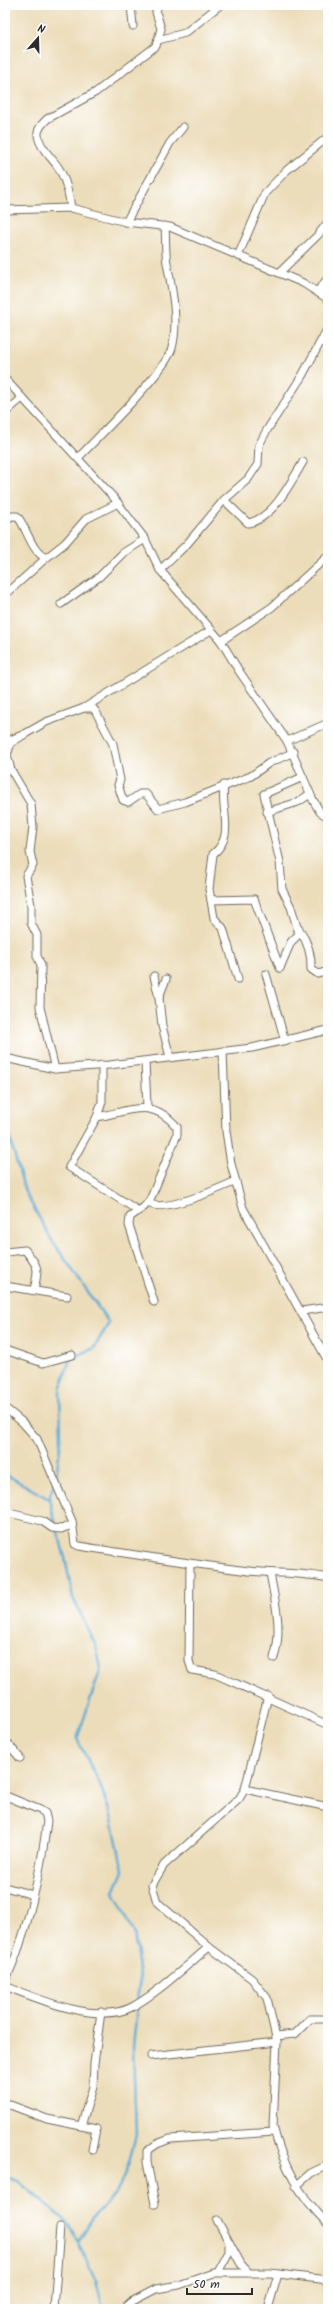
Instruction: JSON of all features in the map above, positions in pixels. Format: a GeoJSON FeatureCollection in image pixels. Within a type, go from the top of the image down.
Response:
{"type":"FeatureCollection","features":[{"type":"Feature","properties":{"kind":"street"},"geometry":{"type":"LineString","coordinates":[[131,5],[133,26]]}},
{"type":"Feature","properties":{"kind":"street"},"geometry":{"type":"LineString","coordinates":[[71,208],[68,188],[59,168],[43,146],[38,135],[41,125],[47,119],[96,92],[156,46],[161,29],[156,12],[158,5]]}},
{"type":"Feature","properties":{"kind":"street"},"geometry":{"type":"LineString","coordinates":[[158,40],[186,33],[220,5]]}},
{"type":"Feature","properties":{"kind":"street"},"geometry":{"type":"LineString","coordinates":[[126,222],[170,143],[183,127]]}},
{"type":"Feature","properties":{"kind":"street"},"geometry":{"type":"LineString","coordinates":[[238,256],[266,194],[287,170],[328,137]]}},
{"type":"Feature","properties":{"kind":"street"},"geometry":{"type":"LineString","coordinates":[[5,210],[71,208],[126,222],[165,226],[303,283],[328,299]]}},
{"type":"Feature","properties":{"kind":"street"},"geometry":{"type":"LineString","coordinates":[[279,274],[318,235],[328,222]]}},
{"type":"Feature","properties":{"kind":"street"},"geometry":{"type":"LineString","coordinates":[[79,457],[156,373],[172,349],[174,332],[172,283],[167,262],[165,226]]}},
{"type":"Feature","properties":{"kind":"street"},"geometry":{"type":"LineString","coordinates":[[317,292],[328,278]]}},
{"type":"Feature","properties":{"kind":"street"},"geometry":{"type":"LineString","coordinates":[[160,570],[187,544],[224,500],[248,479],[258,464],[259,445],[310,363],[328,328]]}},
{"type":"Feature","properties":{"kind":"street"},"geometry":{"type":"LineString","coordinates":[[5,379],[79,457],[118,503],[145,539],[160,570],[221,641],[239,671],[294,752],[310,794],[320,812],[328,816]]}},
{"type":"Feature","properties":{"kind":"street"},"geometry":{"type":"LineString","coordinates":[[5,413],[22,398]]}},
{"type":"Feature","properties":{"kind":"street"},"geometry":{"type":"LineString","coordinates":[[224,500],[248,524],[257,522],[282,497],[302,462]]}},
{"type":"Feature","properties":{"kind":"street"},"geometry":{"type":"LineString","coordinates":[[5,595],[64,543],[86,519],[118,503]]}},
{"type":"Feature","properties":{"kind":"street"},"geometry":{"type":"LineString","coordinates":[[5,520],[12,516],[17,516],[25,526],[34,546],[46,558]]}},
{"type":"Feature","properties":{"kind":"street"},"geometry":{"type":"LineString","coordinates":[[61,604],[99,577],[123,553],[145,539]]}},
{"type":"Feature","properties":{"kind":"street"},"geometry":{"type":"LineString","coordinates":[[221,641],[272,607],[328,556]]}},
{"type":"Feature","properties":{"kind":"street"},"geometry":{"type":"LineString","coordinates":[[55,1069],[45,1021],[40,1007],[41,965],[37,956],[37,935],[31,923],[31,905],[26,876],[33,865],[30,852],[33,827],[31,804],[11,770],[7,755],[11,743],[46,722],[84,708],[211,630]]}},
{"type":"Feature","properties":{"kind":"street"},"geometry":{"type":"LineString","coordinates":[[84,708],[93,708],[112,744],[120,780],[118,785],[125,802],[128,802],[140,794],[146,794],[158,809],[185,802],[224,785],[251,776],[269,763],[294,752]]}},
{"type":"Feature","properties":{"kind":"street"},"geometry":{"type":"LineString","coordinates":[[287,741],[328,723]]}},
{"type":"Feature","properties":{"kind":"street"},"geometry":{"type":"LineString","coordinates":[[5,742],[25,734]]}},
{"type":"Feature","properties":{"kind":"street"},"geometry":{"type":"LineString","coordinates":[[211,900],[254,899],[280,968],[291,942],[299,934],[291,907],[282,889],[280,862],[267,812],[264,794],[303,777]]}},
{"type":"Feature","properties":{"kind":"street"},"geometry":{"type":"LineString","coordinates":[[224,785],[223,792],[227,818],[225,841],[222,847],[213,854],[209,889],[214,918],[223,928],[238,980]]}},
{"type":"Feature","properties":{"kind":"street"},"geometry":{"type":"LineString","coordinates":[[267,812],[298,802],[310,794]]}},
{"type":"Feature","properties":{"kind":"street"},"geometry":{"type":"LineString","coordinates":[[295,924],[306,942],[312,960],[311,969],[318,974],[328,971]]}},
{"type":"Feature","properties":{"kind":"street"},"geometry":{"type":"LineString","coordinates":[[266,974],[285,1041]]}},
{"type":"Feature","properties":{"kind":"street"},"geometry":{"type":"LineString","coordinates":[[154,976],[159,998],[162,1026],[170,1057]]}},
{"type":"Feature","properties":{"kind":"street"},"geometry":{"type":"LineString","coordinates":[[159,998],[166,979]]}},
{"type":"Feature","properties":{"kind":"street"},"geometry":{"type":"LineString","coordinates":[[5,1058],[55,1069],[145,1062],[170,1057],[224,1051],[285,1041],[328,1030]]}},
{"type":"Feature","properties":{"kind":"street"},"geometry":{"type":"LineString","coordinates":[[224,1051],[226,1131],[236,1182],[243,1208],[302,1311],[328,1361]]}},
{"type":"Feature","properties":{"kind":"street"},"geometry":{"type":"LineString","coordinates":[[145,1062],[147,1107]]}},
{"type":"Feature","properties":{"kind":"street"},"geometry":{"type":"LineString","coordinates":[[102,1065],[102,1102],[97,1117],[69,1167],[137,1210]]}},
{"type":"Feature","properties":{"kind":"street"},"geometry":{"type":"LineString","coordinates":[[97,1117],[147,1107],[157,1110],[177,1127],[177,1135],[150,1200],[144,1208],[137,1210],[130,1217],[129,1225],[154,1302]]}},
{"type":"Feature","properties":{"kind":"street"},"geometry":{"type":"LineString","coordinates":[[150,1200],[150,1204],[156,1207],[171,1204],[209,1193],[236,1182]]}},
{"type":"Feature","properties":{"kind":"street"},"geometry":{"type":"LineString","coordinates":[[5,1252],[25,1250],[37,1265],[38,1270],[34,1290]]}},
{"type":"Feature","properties":{"kind":"street"},"geometry":{"type":"LineString","coordinates":[[5,1286],[68,1296]]}},
{"type":"Feature","properties":{"kind":"street"},"geometry":{"type":"LineString","coordinates":[[302,1311],[328,1307]]}},
{"type":"Feature","properties":{"kind":"street"},"geometry":{"type":"LineString","coordinates":[[5,1350],[43,1363],[72,1355]]}},
{"type":"Feature","properties":{"kind":"street"},"geometry":{"type":"LineString","coordinates":[[5,1408],[22,1422],[37,1439],[72,1525],[75,1544],[79,1546],[190,1564],[270,1573],[302,1573],[328,1578]]}},
{"type":"Feature","properties":{"kind":"street"},"geometry":{"type":"LineString","coordinates":[[5,1512],[42,1521],[52,1528],[61,1529],[72,1525]]}},
{"type":"Feature","properties":{"kind":"street"},"geometry":{"type":"LineString","coordinates":[[190,1564],[189,1661],[192,1670],[215,1674],[268,1696],[328,1725]]}},
{"type":"Feature","properties":{"kind":"street"},"geometry":{"type":"LineString","coordinates":[[270,1573],[278,1617],[279,1642],[274,1658]]}},
{"type":"Feature","properties":{"kind":"street"},"geometry":{"type":"LineString","coordinates":[[268,1696],[245,1789],[240,1799],[164,1865],[152,1885],[157,1902],[209,1947],[252,1979],[267,1998],[277,2039],[274,2132],[284,2162],[296,2186],[328,2224]]}},
{"type":"Feature","properties":{"kind":"street"},"geometry":{"type":"LineString","coordinates":[[5,1740],[20,1758]]}},
{"type":"Feature","properties":{"kind":"street"},"geometry":{"type":"LineString","coordinates":[[245,1789],[328,1807]]}},
{"type":"Feature","properties":{"kind":"street"},"geometry":{"type":"LineString","coordinates":[[5,1981],[16,1954],[33,1895],[47,1817],[40,1810],[6,1796]]}},
{"type":"Feature","properties":{"kind":"street"},"geometry":{"type":"LineString","coordinates":[[5,1887],[33,1895]]}},
{"type":"Feature","properties":{"kind":"street"},"geometry":{"type":"LineString","coordinates":[[5,1986],[51,2004],[101,2012],[131,2007],[209,1947]]}},
{"type":"Feature","properties":{"kind":"street"},"geometry":{"type":"LineString","coordinates":[[81,2126],[93,2087],[94,2064],[101,2012]]}},
{"type":"Feature","properties":{"kind":"street"},"geometry":{"type":"LineString","coordinates":[[151,2056],[277,2039],[295,2034],[310,2019],[328,2019]]}},
{"type":"Feature","properties":{"kind":"street"},"geometry":{"type":"LineString","coordinates":[[5,2104],[47,2119],[96,2129],[92,2150]]}},
{"type":"Feature","properties":{"kind":"street"},"geometry":{"type":"LineString","coordinates":[[156,2204],[147,2162],[148,2151],[157,2144],[170,2139],[274,2132]]}},
{"type":"Feature","properties":{"kind":"street"},"geometry":{"type":"LineString","coordinates":[[296,2186],[311,2173],[328,2165]]}},
{"type":"Feature","properties":{"kind":"street"},"geometry":{"type":"LineString","coordinates":[[217,2220],[241,2264],[249,2273]]}},
{"type":"Feature","properties":{"kind":"street"},"geometry":{"type":"LineString","coordinates":[[54,2309],[60,2227]]}},
{"type":"Feature","properties":{"kind":"street"},"geometry":{"type":"LineString","coordinates":[[218,2272],[229,2252],[229,2240]]}},
{"type":"Feature","properties":{"kind":"street"},"geometry":{"type":"LineString","coordinates":[[123,2309],[131,2302],[156,2289],[179,2285],[218,2272],[278,2274],[328,2280]]}},
{"type":"Feature","properties":{"kind":"street"},"geometry":{"type":"LineString","coordinates":[[268,2309],[278,2274]]}},
{"type":"Feature","properties":{"kind":"waterway"},"geometry":{"type":"LineString","coordinates":[[5,1121],[25,1192],[51,1239],[109,1323],[94,1348],[70,1359],[60,1390],[61,1441],[56,1477]]}},
{"type":"Feature","properties":{"kind":"waterway"},"geometry":{"type":"LineString","coordinates":[[5,1474],[49,1499]]}},
{"type":"Feature","properties":{"kind":"waterway"},"geometry":{"type":"LineString","coordinates":[[54,1483],[49,1499],[65,1558],[73,1598],[96,1646],[101,1668],[77,1739],[99,1782],[112,1819],[123,1871],[114,1892],[134,1932],[140,1978],[137,2001]]}},
{"type":"Feature","properties":{"kind":"waterway"},"geometry":{"type":"LineString","coordinates":[[78,2242],[93,2217],[116,2194],[129,2163],[136,2134],[133,2048],[137,2006]]}},
{"type":"Feature","properties":{"kind":"waterway"},"geometry":{"type":"LineString","coordinates":[[5,2177],[18,2181],[70,2225],[96,2281],[103,2309]]}}]}
